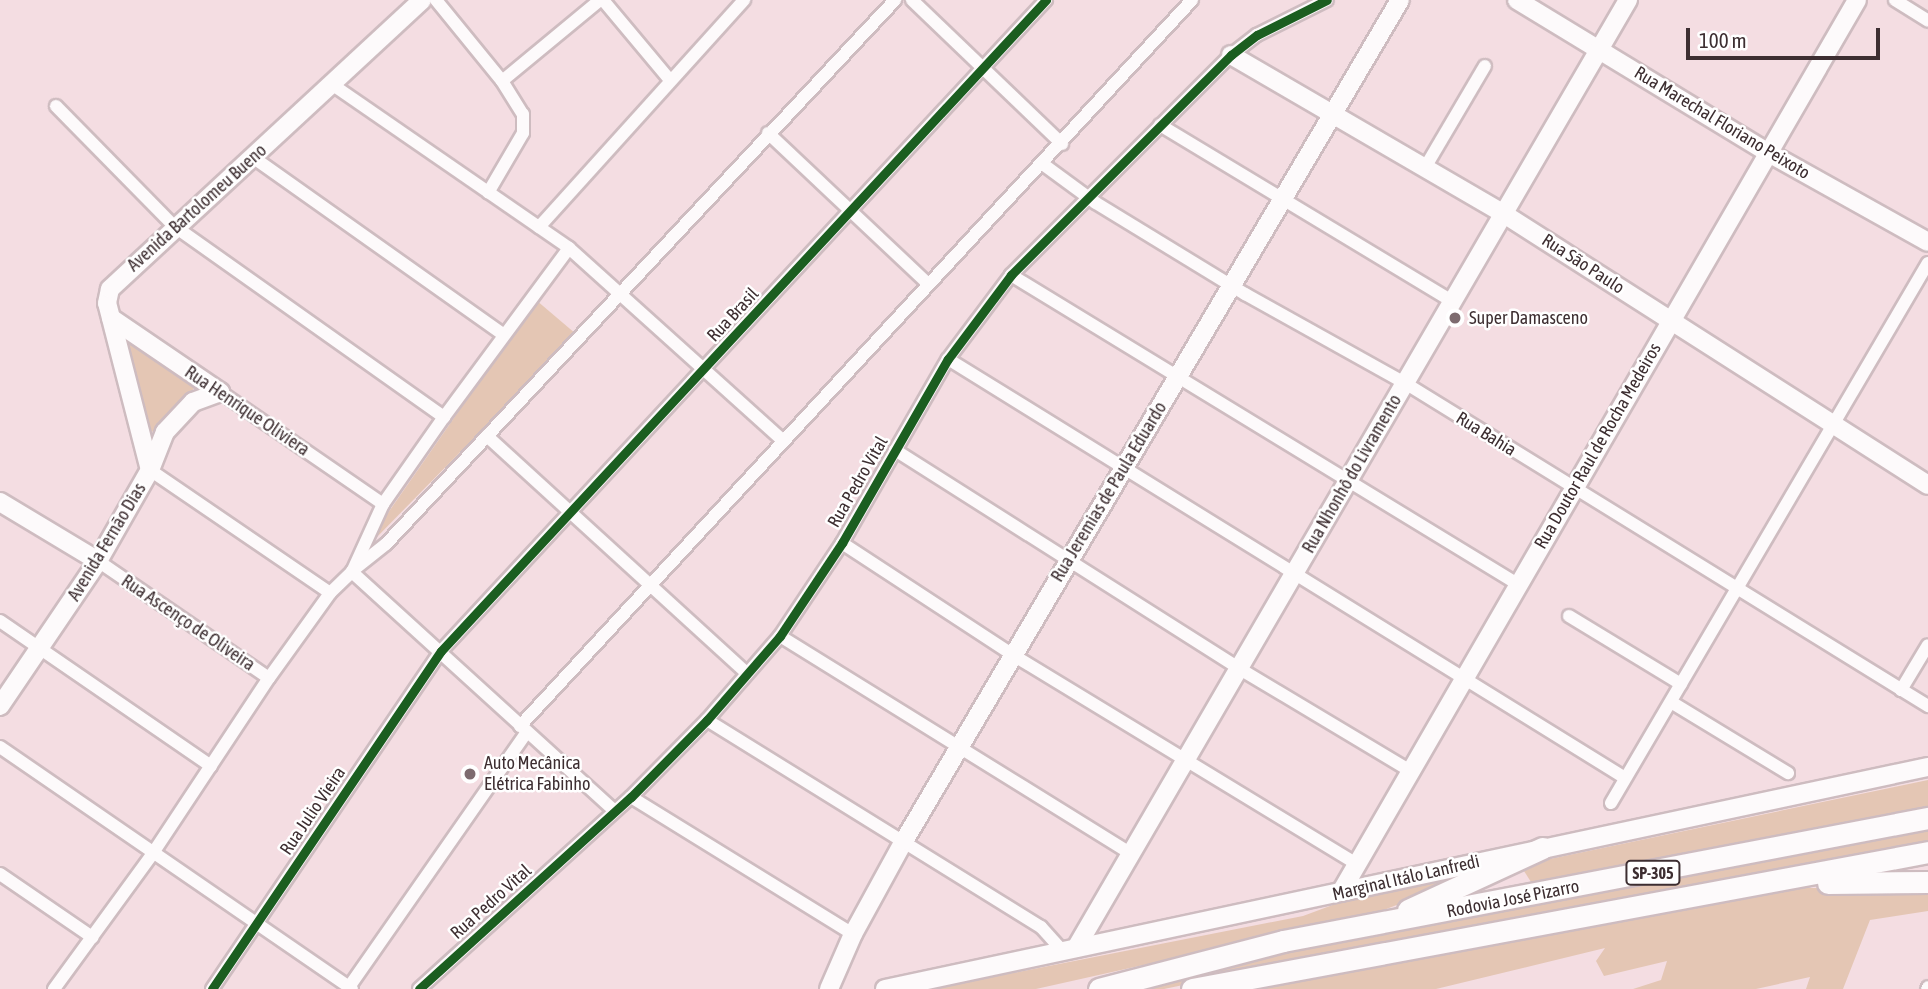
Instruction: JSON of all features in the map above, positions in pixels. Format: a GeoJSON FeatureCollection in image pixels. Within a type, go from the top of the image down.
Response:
{"type":"FeatureCollection","features":[{"type":"Feature","properties":{"kind":"main road","name":"Rodovia José Pizarro"},"geometry":{"type":"LineString","coordinates":[[1099,989],[1283,941],[1928,818]]}},
{"type":"Feature","properties":{"kind":"main road"},"geometry":{"type":"LineString","coordinates":[[1376,925],[1542,848]]}},
{"type":"Feature","properties":{"kind":"main road","name":"Rodovia José Pizarro"},"geometry":{"type":"LineString","coordinates":[[1192,989],[1787,882],[1928,852]]}},
{"type":"Feature","properties":{"kind":"main road"},"geometry":{"type":"LineString","coordinates":[[1787,882],[1928,883]]}},
{"type":"Feature","properties":{"kind":"street","name":"Avenida Bartolomeu Bueno"},"geometry":{"type":"LineString","coordinates":[[150,470],[107,303],[110,289],[174,226],[254,158],[422,0]]}},
{"type":"Feature","properties":{"kind":"street"},"geometry":{"type":"LineString","coordinates":[[436,0],[502,80],[519,105],[524,123],[514,152],[488,193]]}},
{"type":"Feature","properties":{"kind":"street"},"geometry":{"type":"LineString","coordinates":[[502,80],[602,0],[669,79]]}},
{"type":"Feature","properties":{"kind":"street"},"geometry":{"type":"LineString","coordinates":[[539,227],[669,79],[744,0]]}},
{"type":"Feature","properties":{"kind":"street"},"geometry":{"type":"LineString","coordinates":[[54,989],[153,853],[269,678],[330,593],[386,544],[895,0]]}},
{"type":"Feature","properties":{"kind":"street"},"geometry":{"type":"LineString","coordinates":[[912,0],[984,66],[1062,144]]}},
{"type":"Feature","properties":{"kind":"street","name":"Rua Brasil"},"geometry":{"type":"LineString","coordinates":[[441,651],[569,509],[1046,0]]}},
{"type":"Feature","properties":{"kind":"street"},"geometry":{"type":"LineString","coordinates":[[0,747],[350,988],[523,729],[651,583],[782,440],[1044,164],[1191,0]]}},
{"type":"Feature","properties":{"kind":"street","name":"Rua Pedro Vital"},"geometry":{"type":"LineString","coordinates":[[419,989],[631,797],[707,720],[780,636],[842,543],[948,359],[1011,275],[1231,55],[1257,35],[1327,0]]}},
{"type":"Feature","properties":{"kind":"street","name":"Rua Jeremias de Paula Eduardo"},"geometry":{"type":"LineString","coordinates":[[829,989],[852,934],[904,841],[1400,0]]}},
{"type":"Feature","properties":{"kind":"street","name":"Rua Marechal Floriano Peixoto"},"geometry":{"type":"LineString","coordinates":[[1517,0],[1767,152],[1928,242]]}},
{"type":"Feature","properties":{"kind":"street","name":"Rua Nhonhô do Livramento"},"geometry":{"type":"LineString","coordinates":[[1069,949],[1240,669],[1628,0]]}},
{"type":"Feature","properties":{"kind":"street","name":"Rua Doutor Raul de Rocha Medeiros"},"geometry":{"type":"LineString","coordinates":[[1340,892],[1358,866],[1670,320],[1857,0]]}},
{"type":"Feature","properties":{"kind":"street"},"geometry":{"type":"LineString","coordinates":[[1895,0],[1928,21]]}},
{"type":"Feature","properties":{"kind":"street","name":"Rua São Paulo"},"geometry":{"type":"LineString","coordinates":[[1231,55],[1426,166],[1504,214],[1928,485]]}},
{"type":"Feature","properties":{"kind":"street"},"geometry":{"type":"LineString","coordinates":[[1426,166],[1485,66]]}},
{"type":"Feature","properties":{"kind":"street"},"geometry":{"type":"LineString","coordinates":[[333,85],[569,248],[621,292],[782,440]]}},
{"type":"Feature","properties":{"kind":"street"},"geometry":{"type":"LineString","coordinates":[[56,106],[174,226],[444,417]]}},
{"type":"Feature","properties":{"kind":"street"},"geometry":{"type":"LineString","coordinates":[[1160,125],[1284,196],[1453,302]]}},
{"type":"Feature","properties":{"kind":"street"},"geometry":{"type":"LineString","coordinates":[[768,133],[853,209],[928,284]]}},
{"type":"Feature","properties":{"kind":"street"},"geometry":{"type":"LineString","coordinates":[[254,158],[503,334]]}},
{"type":"Feature","properties":{"kind":"street","name":"Rua Bahia"},"geometry":{"type":"LineString","coordinates":[[1044,164],[1087,198],[1231,285],[1405,383],[1928,706]]}},
{"type":"Feature","properties":{"kind":"street"},"geometry":{"type":"LineString","coordinates":[[352,572],[383,504],[503,334],[569,248]]}},
{"type":"Feature","properties":{"kind":"street"},"geometry":{"type":"LineString","coordinates":[[1611,803],[1928,263]]}},
{"type":"Feature","properties":{"kind":"street"},"geometry":{"type":"LineString","coordinates":[[1011,275],[1519,585]]}},
{"type":"Feature","properties":{"kind":"street","name":"Rua Henrique Oliviera"},"geometry":{"type":"LineString","coordinates":[[111,318],[383,504]]}},
{"type":"Feature","properties":{"kind":"street"},"geometry":{"type":"LineString","coordinates":[[948,359],[1625,778]]}},
{"type":"Feature","properties":{"kind":"street","name":"Avenida Fernão Dias"},"geometry":{"type":"LineString","coordinates":[[0,706],[98,561],[150,470],[157,448],[176,416],[193,402],[220,392]]}},
{"type":"Feature","properties":{"kind":"street"},"geometry":{"type":"LineString","coordinates":[[487,436],[747,673]]}},
{"type":"Feature","properties":{"kind":"street"},"geometry":{"type":"LineString","coordinates":[[895,450],[1240,669],[1412,772]]}},
{"type":"Feature","properties":{"kind":"street"},"geometry":{"type":"LineString","coordinates":[[150,470],[330,593]]}},
{"type":"Feature","properties":{"kind":"street","name":"Rua Ascenço de Oliveira"},"geometry":{"type":"LineString","coordinates":[[0,502],[98,561],[269,678]]}},
{"type":"Feature","properties":{"kind":"street"},"geometry":{"type":"LineString","coordinates":[[842,543],[1013,655],[1358,866]]}},
{"type":"Feature","properties":{"kind":"street"},"geometry":{"type":"LineString","coordinates":[[352,572],[615,811]]}},
{"type":"Feature","properties":{"kind":"street"},"geometry":{"type":"LineString","coordinates":[[1569,616],[1681,684]]}},
{"type":"Feature","properties":{"kind":"street"},"geometry":{"type":"LineString","coordinates":[[0,621],[211,766]]}},
{"type":"Feature","properties":{"kind":"street"},"geometry":{"type":"LineString","coordinates":[[780,636],[1128,852]]}},
{"type":"Feature","properties":{"kind":"street"},"geometry":{"type":"LineString","coordinates":[[1901,690],[1928,645]]}},
{"type":"Feature","properties":{"kind":"street","name":"Rua Julio Vieira"},"geometry":{"type":"LineString","coordinates":[[212,989],[441,651]]}},
{"type":"Feature","properties":{"kind":"street"},"geometry":{"type":"LineString","coordinates":[[1671,702],[1788,773]]}},
{"type":"Feature","properties":{"kind":"street"},"geometry":{"type":"LineString","coordinates":[[707,720],[1041,927],[1069,949]]}},
{"type":"Feature","properties":{"kind":"street","name":"Marginal Itálo Lanfredi"},"geometry":{"type":"LineString","coordinates":[[885,989],[1928,767]]}},
{"type":"Feature","properties":{"kind":"street"},"geometry":{"type":"LineString","coordinates":[[631,797],[852,934]]}},
{"type":"Feature","properties":{"kind":"street"},"geometry":{"type":"LineString","coordinates":[[0,874],[92,937]]}},
{"type":"Feature","properties":{"kind":"shaded area"},"geometry":{"type":"Polygon","coordinates":[[[536,300],[576,334],[374,540],[383,520],[536,300]]]}},
{"type":"Feature","properties":{"kind":"shaded area"},"geometry":{"type":"Polygon","coordinates":[[[127,339],[196,386],[156,432],[148,431],[127,339]]]}},
{"type":"Feature","properties":{"kind":"shaded area"},"geometry":{"type":"Polygon","coordinates":[[[1928,780],[1928,807],[1552,881],[1531,882],[1524,871],[1550,859],[1928,780]]]}},
{"type":"Feature","properties":{"kind":"shaded area"},"geometry":{"type":"Polygon","coordinates":[[[1928,828],[1928,842],[1457,928],[1164,989],[1127,989],[1286,951],[1928,828]]]}},
{"type":"Feature","properties":{"kind":"shaded area"},"geometry":{"type":"Polygon","coordinates":[[[1482,872],[1376,913],[1036,989],[932,989],[1303,916],[1338,903],[1482,872]]]}},
{"type":"Feature","properties":{"kind":"shaded area"},"geometry":{"type":"Polygon","coordinates":[[[1785,888],[1928,888],[1928,911],[1870,920],[1843,989],[1806,989],[1810,977],[1756,989],[1633,989],[1661,980],[1667,961],[1604,976],[1596,961],[1605,948],[1436,989],[1246,989],[1785,888]]]}},
{"type":"Feature","properties":{"kind":"cycle path"},"geometry":{"type":"LineString","coordinates":[[212,989],[441,651],[1046,0]]}},
{"type":"Feature","properties":{"kind":"cycle path"},"geometry":{"type":"LineString","coordinates":[[419,989],[631,797],[707,720],[780,636],[842,543],[948,359],[1011,275],[1231,55],[1257,35],[1327,0]]}},
{"type":"Feature","properties":{"kind":"place","name":"Super Damasceno"},"geometry":{"type":"Point","coordinates":[1455,318]}},
{"type":"Feature","properties":{"kind":"place","name":"Auto Mecânica Elétrica Fabinho"},"geometry":{"type":"Point","coordinates":[470,774]}}]}
